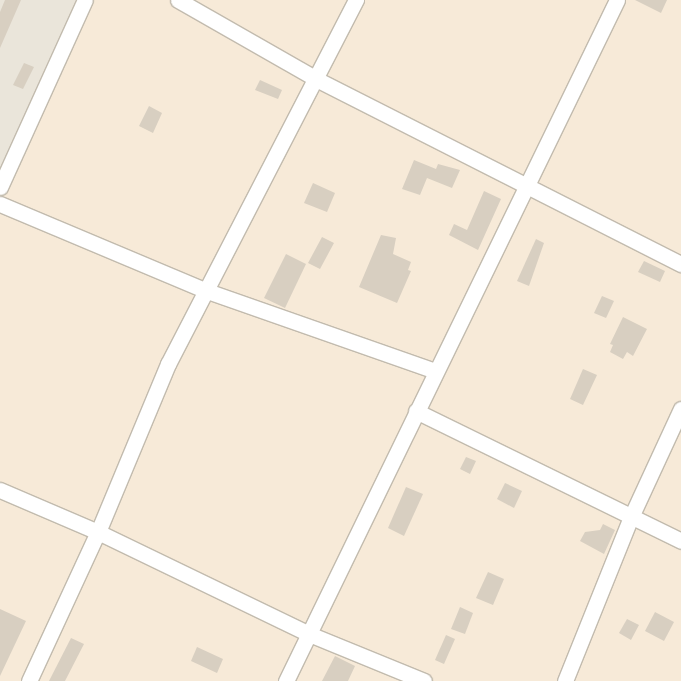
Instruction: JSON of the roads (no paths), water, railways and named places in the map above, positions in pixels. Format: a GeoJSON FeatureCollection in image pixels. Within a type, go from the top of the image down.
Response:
{"type":"FeatureCollection","features":[{"type":"Feature","properties":{"kind":"street"},"geometry":{"type":"LineString","coordinates":[[0,188],[85,0]]}},
{"type":"Feature","properties":{"kind":"street"},"geometry":{"type":"LineString","coordinates":[[178,0],[318,80],[525,188],[681,264]]}},
{"type":"Feature","properties":{"kind":"street"},"geometry":{"type":"LineString","coordinates":[[28,681],[98,532],[168,364],[318,80],[356,0]]}},
{"type":"Feature","properties":{"kind":"street"},"geometry":{"type":"LineString","coordinates":[[286,681],[618,0]]}},
{"type":"Feature","properties":{"kind":"street"},"geometry":{"type":"LineString","coordinates":[[0,204],[207,291],[435,372]]}},
{"type":"Feature","properties":{"kind":"street"},"geometry":{"type":"LineString","coordinates":[[565,681],[631,517],[681,409]]}},
{"type":"Feature","properties":{"kind":"street"},"geometry":{"type":"LineString","coordinates":[[416,411],[681,541]]}},
{"type":"Feature","properties":{"kind":"street"},"geometry":{"type":"LineString","coordinates":[[0,490],[98,532],[309,634],[424,681]]}}]}
